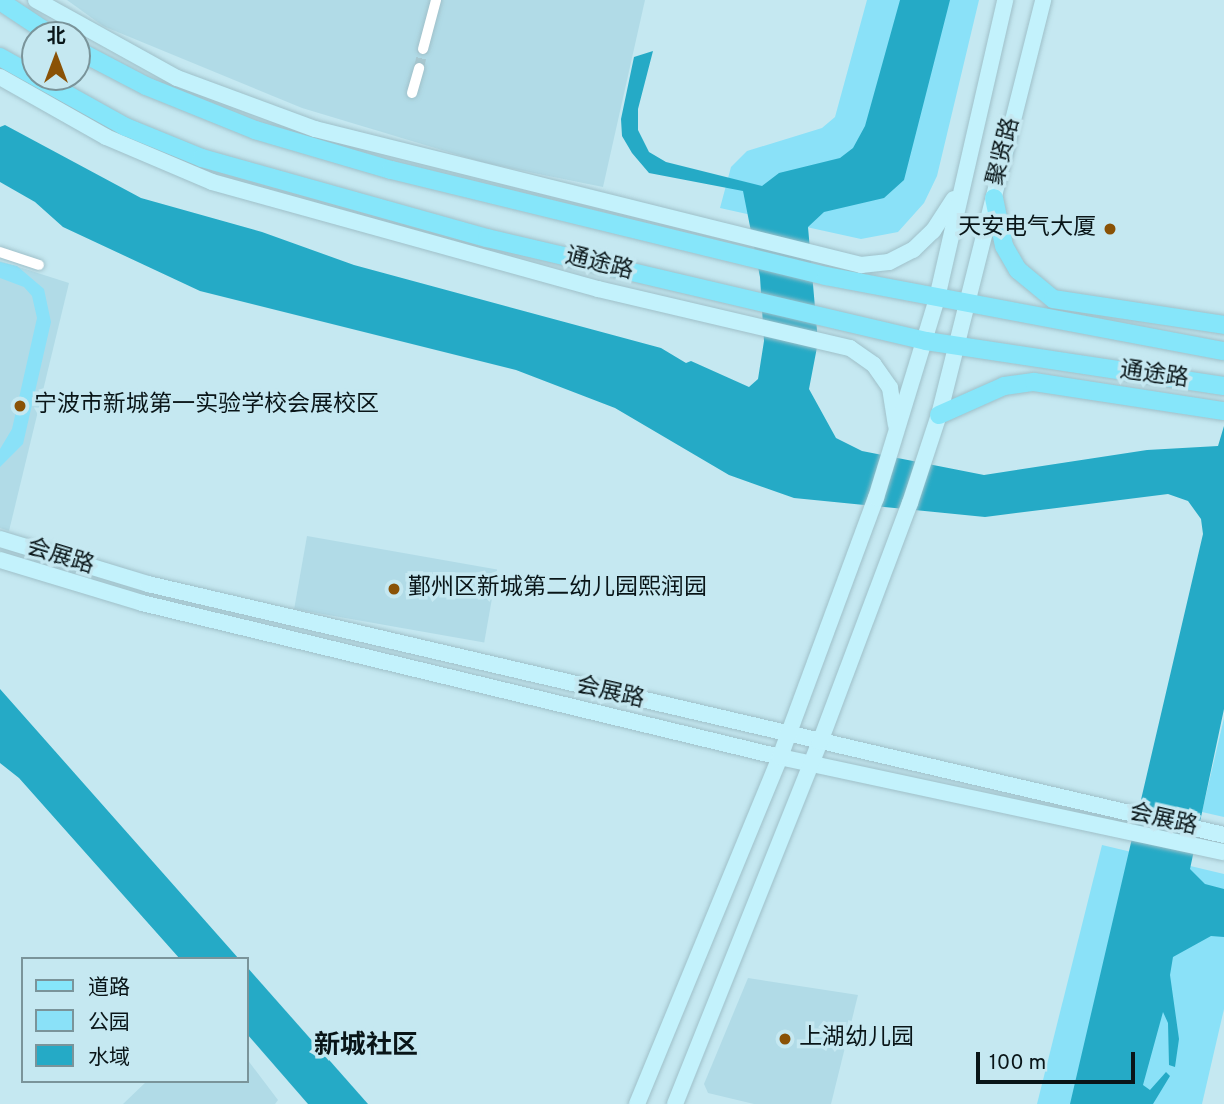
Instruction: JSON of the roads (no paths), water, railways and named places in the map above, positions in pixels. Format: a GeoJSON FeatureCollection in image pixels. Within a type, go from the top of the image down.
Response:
{"type":"FeatureCollection","features":[{"type":"Feature","properties":{"kind":"main road"},"geometry":{"type":"LineString","coordinates":[[36,0],[177,78],[314,129],[861,265],[889,262],[933,231],[963,183]]}},
{"type":"Feature","properties":{"kind":"main road","name":"聚贤路"},"geometry":{"type":"LineString","coordinates":[[637,1104],[780,757],[876,498],[926,341],[1005,0]]}},
{"type":"Feature","properties":{"kind":"main road","name":"聚贤路"},"geometry":{"type":"LineString","coordinates":[[680,1103],[910,503],[939,415],[1043,0]]}},
{"type":"Feature","properties":{"kind":"main road"},"geometry":{"type":"LineString","coordinates":[[0,1],[30,21]]}},
{"type":"Feature","properties":{"kind":"main road","name":"通途路"},"geometry":{"type":"LineString","coordinates":[[0,57],[126,127],[202,158],[488,237],[745,301],[926,341],[1224,386]]}},
{"type":"Feature","properties":{"kind":"main road","name":"通途路"},"geometry":{"type":"LineString","coordinates":[[91,57],[146,86],[327,153],[826,276],[1224,351]]}},
{"type":"Feature","properties":{"kind":"main road"},"geometry":{"type":"LineString","coordinates":[[0,77],[106,137],[247,192],[598,289],[850,348],[874,365],[890,388],[897,432]]}},
{"type":"Feature","properties":{"kind":"main road"},"geometry":{"type":"LineString","coordinates":[[994,198],[1004,246],[1018,270],[1053,299],[1224,325]]}},
{"type":"Feature","properties":{"kind":"main road"},"geometry":{"type":"LineString","coordinates":[[939,415],[1004,386],[1034,382],[1223,411]]}},
{"type":"Feature","properties":{"kind":"main road","name":"会展路"},"geometry":{"type":"LineString","coordinates":[[0,539],[149,584],[820,742],[1128,821]]}},
{"type":"Feature","properties":{"kind":"main road","name":"会展路"},"geometry":{"type":"LineString","coordinates":[[0,560],[142,603],[780,757],[1212,838],[1224,852]]}},
{"type":"Feature","properties":{"kind":"street"},"geometry":{"type":"LineString","coordinates":[[424,49],[436,0]]}},
{"type":"Feature","properties":{"kind":"street"},"geometry":{"type":"LineString","coordinates":[[412,93],[419,68]]}},
{"type":"Feature","properties":{"kind":"street"},"geometry":{"type":"LineString","coordinates":[[0,252],[39,265]]}},
{"type":"Feature","properties":{"kind":"water"},"geometry":{"type":"Polygon","coordinates":[[[900,0],[950,0],[904,180],[884,198],[824,212],[808,227],[818,342],[809,389],[836,438],[862,451],[984,475],[1147,450],[1218,446],[1224,426],[1224,709],[1190,869],[1205,884],[1224,889],[1224,937],[1211,936],[1173,957],[1170,975],[1179,1039],[1175,1067],[1169,1065],[1168,1023],[1163,1012],[1143,1085],[1150,1090],[1166,1072],[1170,1076],[1153,1104],[1070,1104],[1203,534],[1201,519],[1188,501],[1168,494],[985,517],[794,498],[729,475],[615,408],[516,370],[200,291],[63,227],[35,202],[0,182],[0,127],[5,125],[141,198],[262,232],[354,265],[661,348],[686,363],[691,361],[749,387],[758,379],[764,341],[760,277],[743,191],[649,173],[632,153],[622,136],[621,119],[634,57],[653,51],[638,109],[638,130],[649,152],[666,162],[762,186],[779,173],[840,158],[853,148],[865,126],[900,0]]]}},
{"type":"Feature","properties":{"kind":"water"},"geometry":{"type":"Polygon","coordinates":[[[0,689],[237,957],[178,957],[19,778],[0,763],[0,689]]]}},
{"type":"Feature","properties":{"kind":"water"},"geometry":{"type":"Polygon","coordinates":[[[248,968],[368,1104],[308,1104],[248,1035],[248,968]]]}},
{"type":"Feature","properties":{"kind":"tunnel"},"geometry":{"type":"LineString","coordinates":[[419,68],[423,49]]}},
{"type":"Feature","properties":{"kind":"place","name":"天安电气大厦"},"geometry":{"type":"Point","coordinates":[1110,229]}},
{"type":"Feature","properties":{"kind":"place","name":"宁波市新城第一实验学校会展校区"},"geometry":{"type":"Point","coordinates":[20,406]}},
{"type":"Feature","properties":{"kind":"place","name":"鄞州区新城第二幼儿园熙润园"},"geometry":{"type":"Point","coordinates":[394,589]}},
{"type":"Feature","properties":{"kind":"place","name":"上湖幼儿园"},"geometry":{"type":"Point","coordinates":[785,1039]}},
{"type":"Feature","properties":{"kind":"district","name":"新城社区"},"geometry":{"type":"Point","coordinates":[366,1047]}}]}
